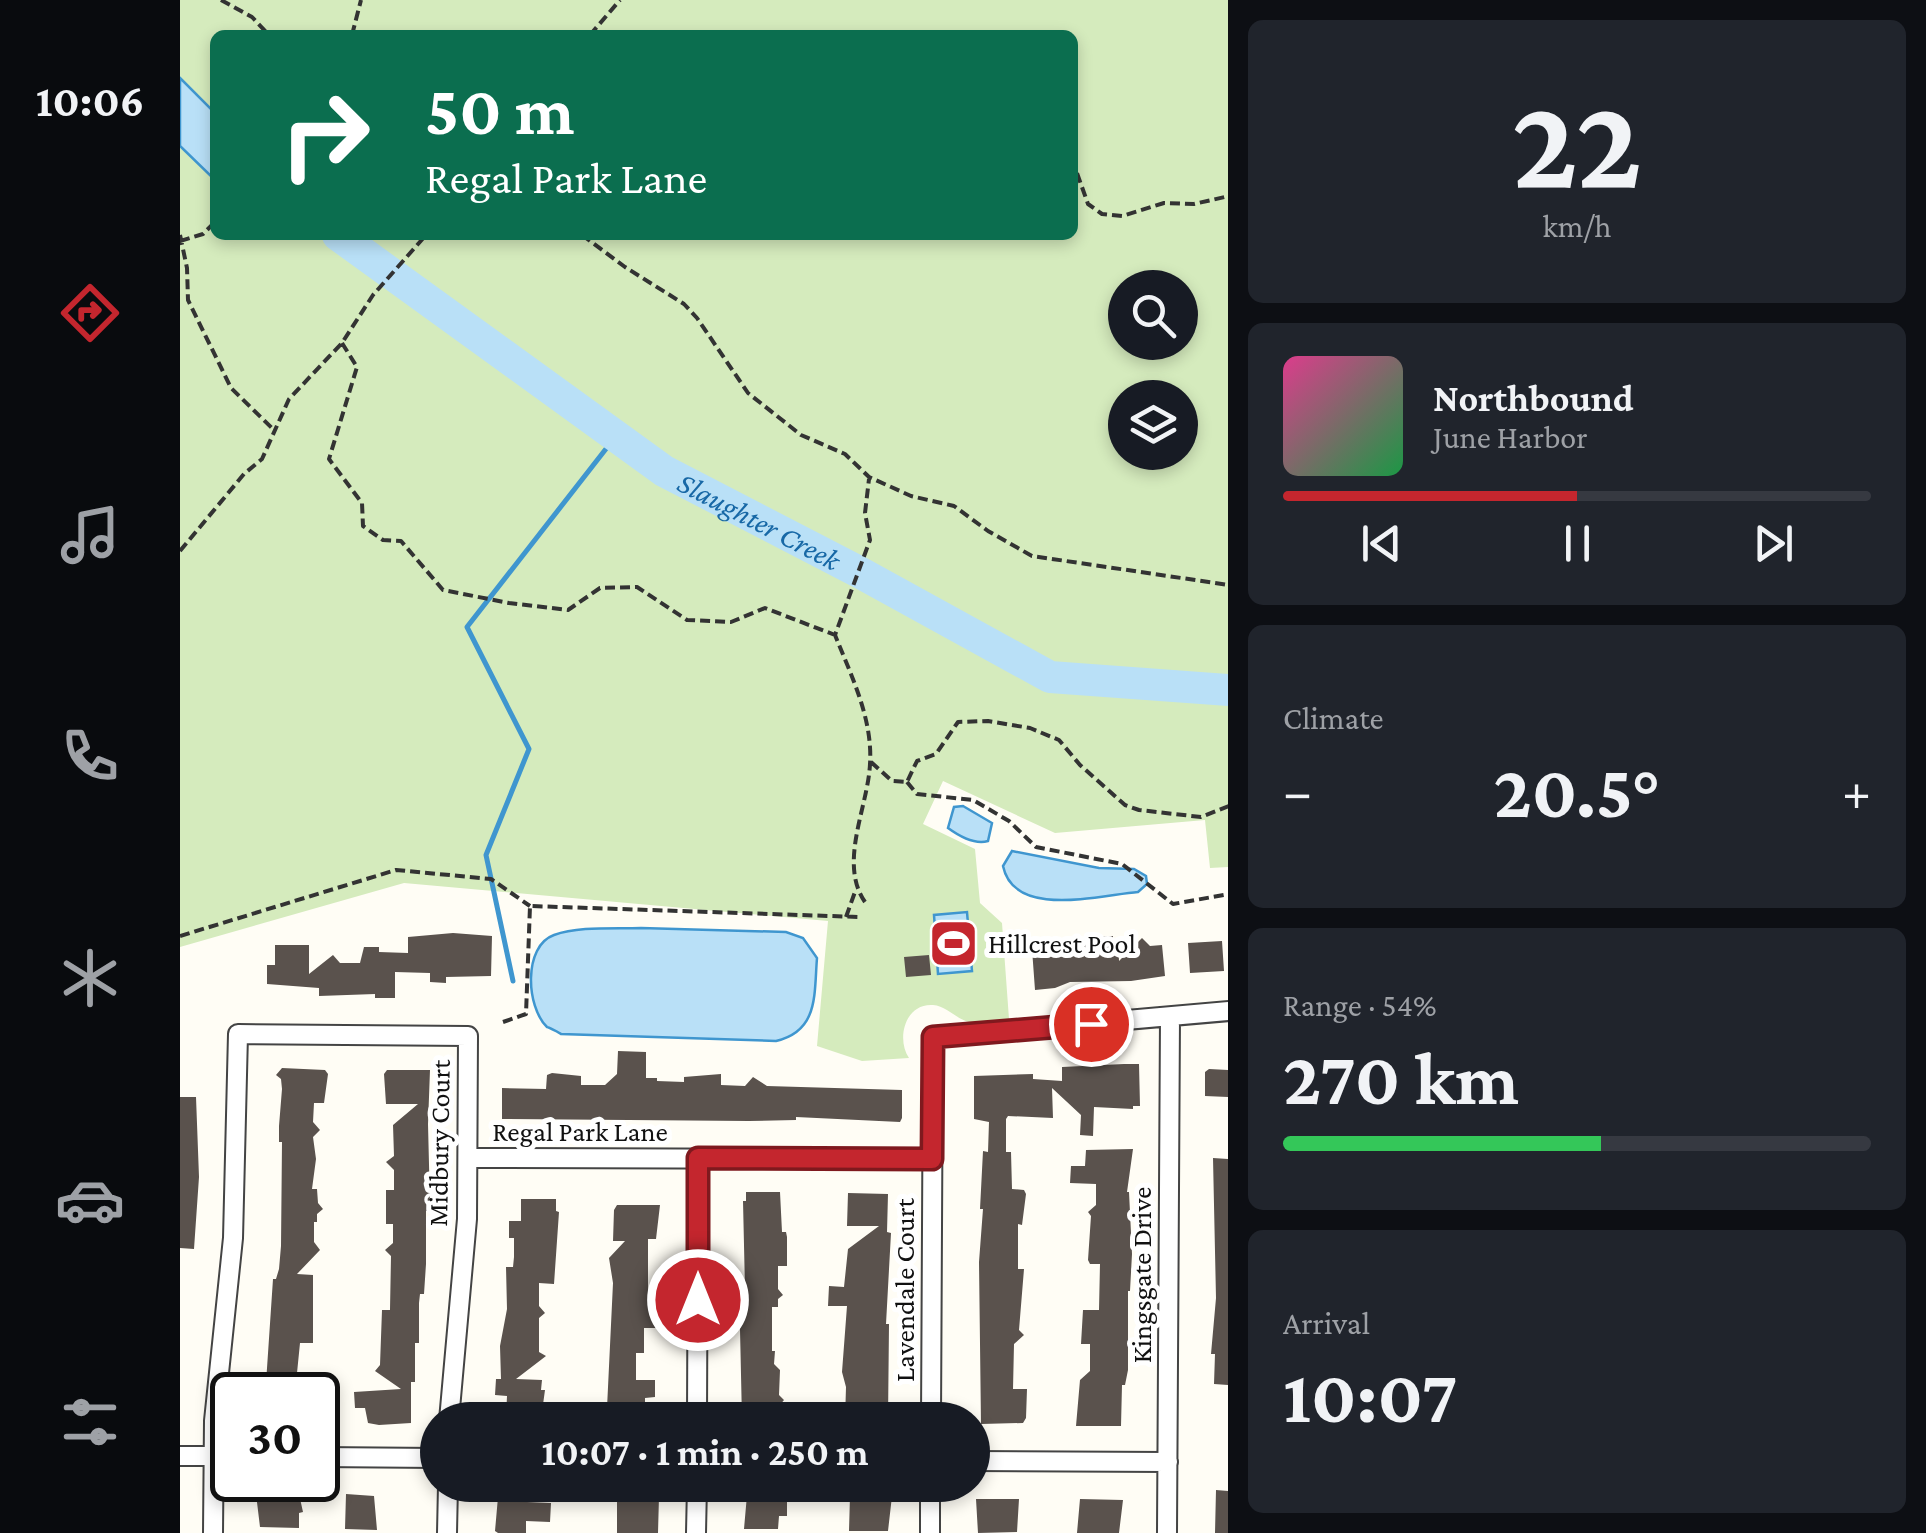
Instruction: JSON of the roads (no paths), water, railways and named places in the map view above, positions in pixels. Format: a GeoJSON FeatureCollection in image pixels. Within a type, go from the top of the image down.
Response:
{"type":"FeatureCollection","features":[{"type":"Feature","properties":{"kind":"street","name":"Lavendale Court"},"geometry":{"type":"LineString","coordinates":[[931,1402],[933,1037],[1228,1011]]}},
{"type":"Feature","properties":{"kind":"street","name":"Kingsgate Drive"},"geometry":{"type":"LineString","coordinates":[[1168,1533],[1170,1017]]}},
{"type":"Feature","properties":{"kind":"street","name":"Midbury Court"},"geometry":{"type":"LineString","coordinates":[[219,1372],[234,1238],[238,1034],[468,1036],[466,1240],[451,1402]]}},
{"type":"Feature","properties":{"kind":"street","name":"Regal Park Lane"},"geometry":{"type":"LineString","coordinates":[[468,1158],[932,1159]]}},
{"type":"Feature","properties":{"kind":"street"},"geometry":{"type":"LineString","coordinates":[[697,1402],[698,1158]]}},
{"type":"Feature","properties":{"kind":"street"},"geometry":{"type":"LineString","coordinates":[[180,1456],[210,1456]]}},
{"type":"Feature","properties":{"kind":"street"},"geometry":{"type":"LineString","coordinates":[[340,1457],[420,1458]]}},
{"type":"Feature","properties":{"kind":"street"},"geometry":{"type":"LineString","coordinates":[[990,1461],[1168,1462]]}},
{"type":"Feature","properties":{"kind":"street"},"geometry":{"type":"LineString","coordinates":[[213,1502],[213,1533]]}},
{"type":"Feature","properties":{"kind":"street"},"geometry":{"type":"LineString","coordinates":[[447,1533],[448,1502]]}},
{"type":"Feature","properties":{"kind":"street"},"geometry":{"type":"LineString","coordinates":[[696,1533],[697,1502]]}},
{"type":"Feature","properties":{"kind":"street"},"geometry":{"type":"LineString","coordinates":[[930,1502],[930,1533]]}},
{"type":"Feature","properties":{"kind":"water"},"geometry":{"type":"Polygon","coordinates":[[[180,78],[210,108],[210,175],[180,146],[180,78]]]}},
{"type":"Feature","properties":{"kind":"water"},"geometry":{"type":"Polygon","coordinates":[[[963,806],[992,823],[988,841],[972,841],[948,828],[954,807],[963,806]]]}},
{"type":"Feature","properties":{"kind":"water"},"geometry":{"type":"Polygon","coordinates":[[[1012,851],[1099,868],[1134,869],[1146,876],[1147,884],[1138,892],[1081,899],[1041,898],[1023,893],[1010,882],[1003,866],[1012,851]]]}},
{"type":"Feature","properties":{"kind":"water","name":"Hillcrest Pool"},"geometry":{"type":"Polygon","coordinates":[[[967,912],[972,971],[938,974],[934,915],[967,912]]]}},
{"type":"Feature","properties":{"kind":"water"},"geometry":{"type":"Polygon","coordinates":[[[574,930],[786,932],[803,938],[817,958],[814,997],[807,1020],[790,1036],[776,1041],[561,1034],[547,1027],[535,1006],[531,978],[537,951],[544,941],[574,930]]]}},
{"type":"Feature","properties":{"kind":"waterway","name":"Slaughter Creek"},"geometry":{"type":"LineString","coordinates":[[345,240],[664,471],[1050,677],[1228,690]]}},
{"type":"Feature","properties":{"kind":"waterway"},"geometry":{"type":"LineString","coordinates":[[513,981],[486,855],[529,749],[467,627],[616,436]]}},
{"type":"Feature","properties":{"kind":"place","name":"Hillcrest Pool"},"geometry":{"type":"Point","coordinates":[953,943]}}]}
